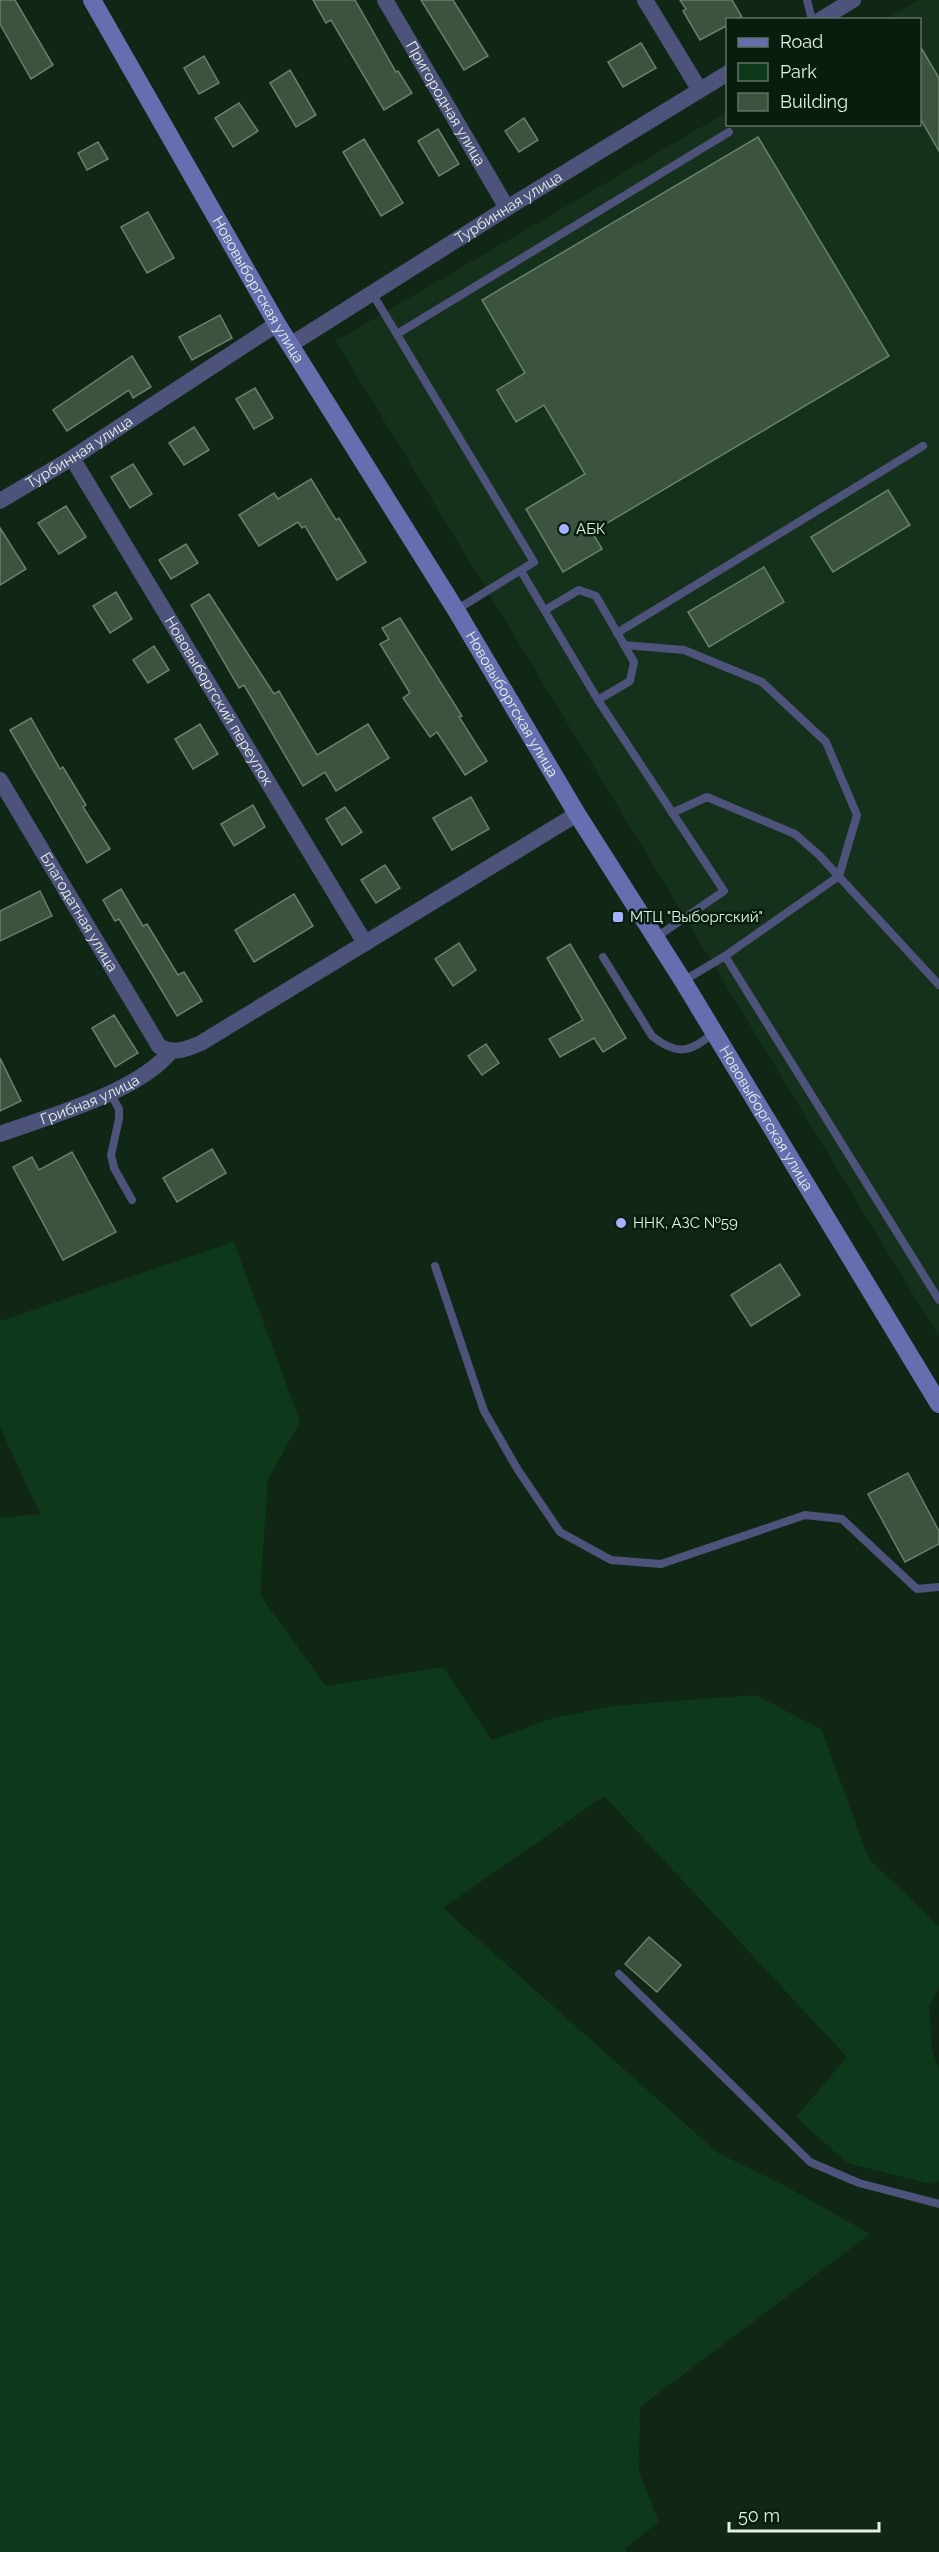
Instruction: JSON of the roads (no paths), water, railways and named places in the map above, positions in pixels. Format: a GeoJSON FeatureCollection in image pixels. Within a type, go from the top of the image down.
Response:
{"type":"FeatureCollection","features":[{"type":"Feature","properties":{"kind":"street","name":"Нововыборгская улица"},"geometry":{"type":"LineString","coordinates":[[92,0],[277,324],[456,610],[578,814],[715,1032],[939,1404]]}},
{"type":"Feature","properties":{"kind":"street","name":"Пригородная улица"},"geometry":{"type":"LineString","coordinates":[[385,0],[507,208]]}},
{"type":"Feature","properties":{"kind":"street"},"geometry":{"type":"LineString","coordinates":[[645,0],[699,89]]}},
{"type":"Feature","properties":{"kind":"street"},"geometry":{"type":"LineString","coordinates":[[823,18],[853,0]]}},
{"type":"Feature","properties":{"kind":"street","name":"Турбинная улица"},"geometry":{"type":"LineString","coordinates":[[291,345],[507,208],[726,74]]}},
{"type":"Feature","properties":{"kind":"street","name":"Турбинная улица"},"geometry":{"type":"LineString","coordinates":[[0,501],[72,458],[277,324]]}},
{"type":"Feature","properties":{"kind":"street","name":"Нововыборгский переулок"},"geometry":{"type":"LineString","coordinates":[[72,458],[364,944]]}},
{"type":"Feature","properties":{"kind":"street","name":"Благодатная улица"},"geometry":{"type":"LineString","coordinates":[[0,780],[165,1048]]}},
{"type":"Feature","properties":{"kind":"street"},"geometry":{"type":"LineString","coordinates":[[165,1048],[184,1050],[201,1044],[578,814]]}},
{"type":"Feature","properties":{"kind":"street","name":"Грибная улица"},"geometry":{"type":"LineString","coordinates":[[0,1134],[109,1092],[150,1072],[165,1048]]}},
{"type":"Feature","properties":{"kind":"lane"},"geometry":{"type":"LineString","coordinates":[[807,0],[812,18]]}},
{"type":"Feature","properties":{"kind":"lane"},"geometry":{"type":"LineString","coordinates":[[397,334],[729,132]]}},
{"type":"Feature","properties":{"kind":"lane"},"geometry":{"type":"LineString","coordinates":[[372,293],[534,562],[456,610]]}},
{"type":"Feature","properties":{"kind":"lane"},"geometry":{"type":"LineString","coordinates":[[617,633],[923,446]]}},
{"type":"Feature","properties":{"kind":"lane"},"geometry":{"type":"LineString","coordinates":[[521,571],[598,700],[724,891],[655,938]]}},
{"type":"Feature","properties":{"kind":"lane"},"geometry":{"type":"LineString","coordinates":[[545,610],[579,590],[596,596],[634,662],[630,681],[598,700]]}},
{"type":"Feature","properties":{"kind":"lane"},"geometry":{"type":"LineString","coordinates":[[624,645],[684,650],[762,681],[826,742],[857,815],[838,876],[725,956],[683,981]]}},
{"type":"Feature","properties":{"kind":"lane"},"geometry":{"type":"LineString","coordinates":[[672,813],[707,797],[795,834],[838,876],[939,985]]}},
{"type":"Feature","properties":{"kind":"lane"},"geometry":{"type":"LineString","coordinates":[[725,956],[939,1300]]}},
{"type":"Feature","properties":{"kind":"lane"},"geometry":{"type":"LineString","coordinates":[[603,957],[652,1036],[663,1045],[676,1050],[690,1049],[715,1032]]}},
{"type":"Feature","properties":{"kind":"lane"},"geometry":{"type":"LineString","coordinates":[[109,1092],[118,1109],[119,1119],[111,1155],[114,1168],[132,1200]]}},
{"type":"Feature","properties":{"kind":"lane"},"geometry":{"type":"LineString","coordinates":[[435,1266],[484,1411],[518,1470],[561,1532],[611,1560],[661,1564],[805,1515],[842,1519],[916,1589],[939,1587]]}},
{"type":"Feature","properties":{"kind":"lane"},"geometry":{"type":"LineString","coordinates":[[619,1974],[810,2162],[859,2183],[939,2204]]}},
{"type":"Feature","properties":{"kind":"place","name":"АБК"},"geometry":{"type":"Point","coordinates":[564,529]}},
{"type":"Feature","properties":{"kind":"place","name":"МТЦ \"Выборгский\""},"geometry":{"type":"Point","coordinates":[618,917]}},
{"type":"Feature","properties":{"kind":"place","name":"ННК, АЗС №59"},"geometry":{"type":"Point","coordinates":[621,1223]}}]}
